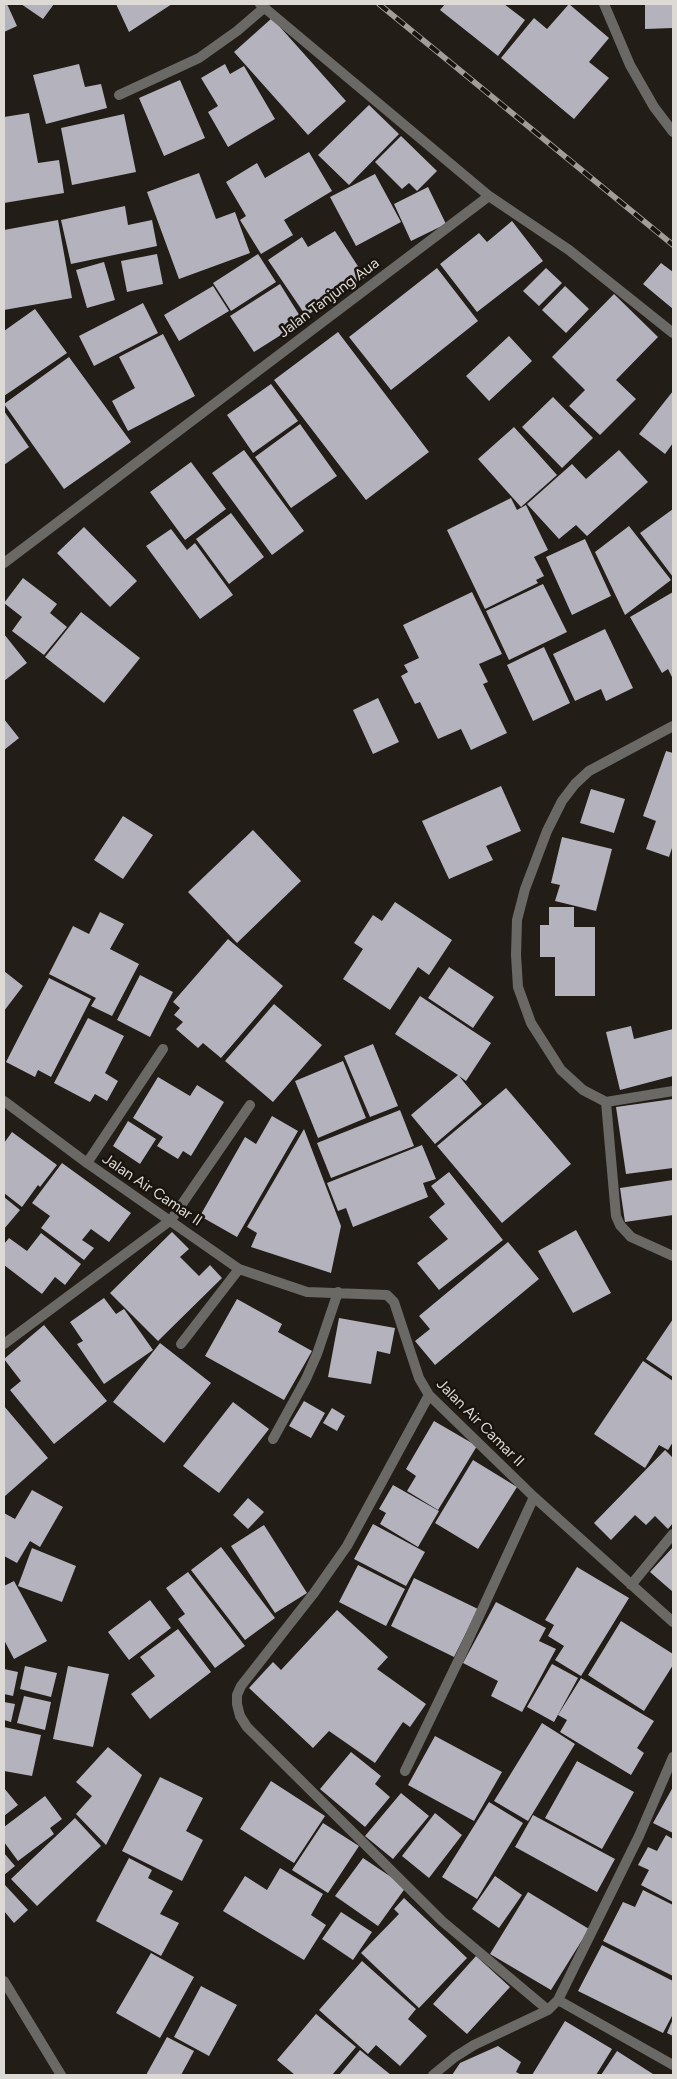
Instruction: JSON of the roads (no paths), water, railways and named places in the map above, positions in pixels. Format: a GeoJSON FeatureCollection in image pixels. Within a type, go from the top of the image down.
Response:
{"type":"FeatureCollection","features":[{"type":"Feature","properties":{"kind":"street"},"geometry":{"type":"LineString","coordinates":[[604,4],[630,65],[654,107],[673,132]]}},
{"type":"Feature","properties":{"kind":"street"},"geometry":{"type":"LineString","coordinates":[[120,96],[199,58],[237,31],[262,6],[489,196],[569,250],[673,333]]}},
{"type":"Feature","properties":{"kind":"street","name":"Jalan Tanjung Aua"},"geometry":{"type":"LineString","coordinates":[[4,563],[489,196]]}},
{"type":"Feature","properties":{"kind":"street"},"geometry":{"type":"LineString","coordinates":[[673,726],[590,771],[575,784],[562,801],[547,831],[525,888],[517,920],[516,955],[518,987],[531,1023],[561,1070],[583,1090],[606,1102],[673,1091]]}},
{"type":"Feature","properties":{"kind":"street"},"geometry":{"type":"LineString","coordinates":[[87,1163],[163,1049]]}},
{"type":"Feature","properties":{"kind":"street","name":"Jalan Air Camar II"},"geometry":{"type":"LineString","coordinates":[[4,1101],[87,1163],[239,1268],[307,1292],[382,1294],[391,1298],[419,1378],[429,1395],[534,1497],[673,1622]]}},
{"type":"Feature","properties":{"kind":"street"},"geometry":{"type":"LineString","coordinates":[[606,1102],[616,1216],[620,1225],[632,1236],[673,1256]]}},
{"type":"Feature","properties":{"kind":"street"},"geometry":{"type":"LineString","coordinates":[[4,1344],[171,1220],[250,1105]]}},
{"type":"Feature","properties":{"kind":"street"},"geometry":{"type":"LineString","coordinates":[[181,1344],[239,1268]]}},
{"type":"Feature","properties":{"kind":"street"},"geometry":{"type":"LineString","coordinates":[[273,1440],[310,1371],[338,1292]]}},
{"type":"Feature","properties":{"kind":"street"},"geometry":{"type":"LineString","coordinates":[[429,1395],[347,1546],[314,1593],[241,1686],[237,1695],[237,1704],[240,1716],[247,1727],[442,1921],[548,2010]]}},
{"type":"Feature","properties":{"kind":"street"},"geometry":{"type":"LineString","coordinates":[[405,1771],[534,1497]]}},
{"type":"Feature","properties":{"kind":"street"},"geometry":{"type":"LineString","coordinates":[[630,1585],[673,1534]]}},
{"type":"Feature","properties":{"kind":"street"},"geometry":{"type":"LineString","coordinates":[[433,2075],[455,2057],[474,2045],[548,2010],[558,2000],[639,1836],[673,1757]]}},
{"type":"Feature","properties":{"kind":"street"},"geometry":{"type":"LineString","coordinates":[[4,1981],[61,2075]]}},
{"type":"Feature","properties":{"kind":"street"},"geometry":{"type":"LineString","coordinates":[[558,2000],[673,2065]]}},
{"type":"Feature","properties":{"kind":"railway"},"geometry":{"type":"LineString","coordinates":[[379,4],[673,245]]}}]}
